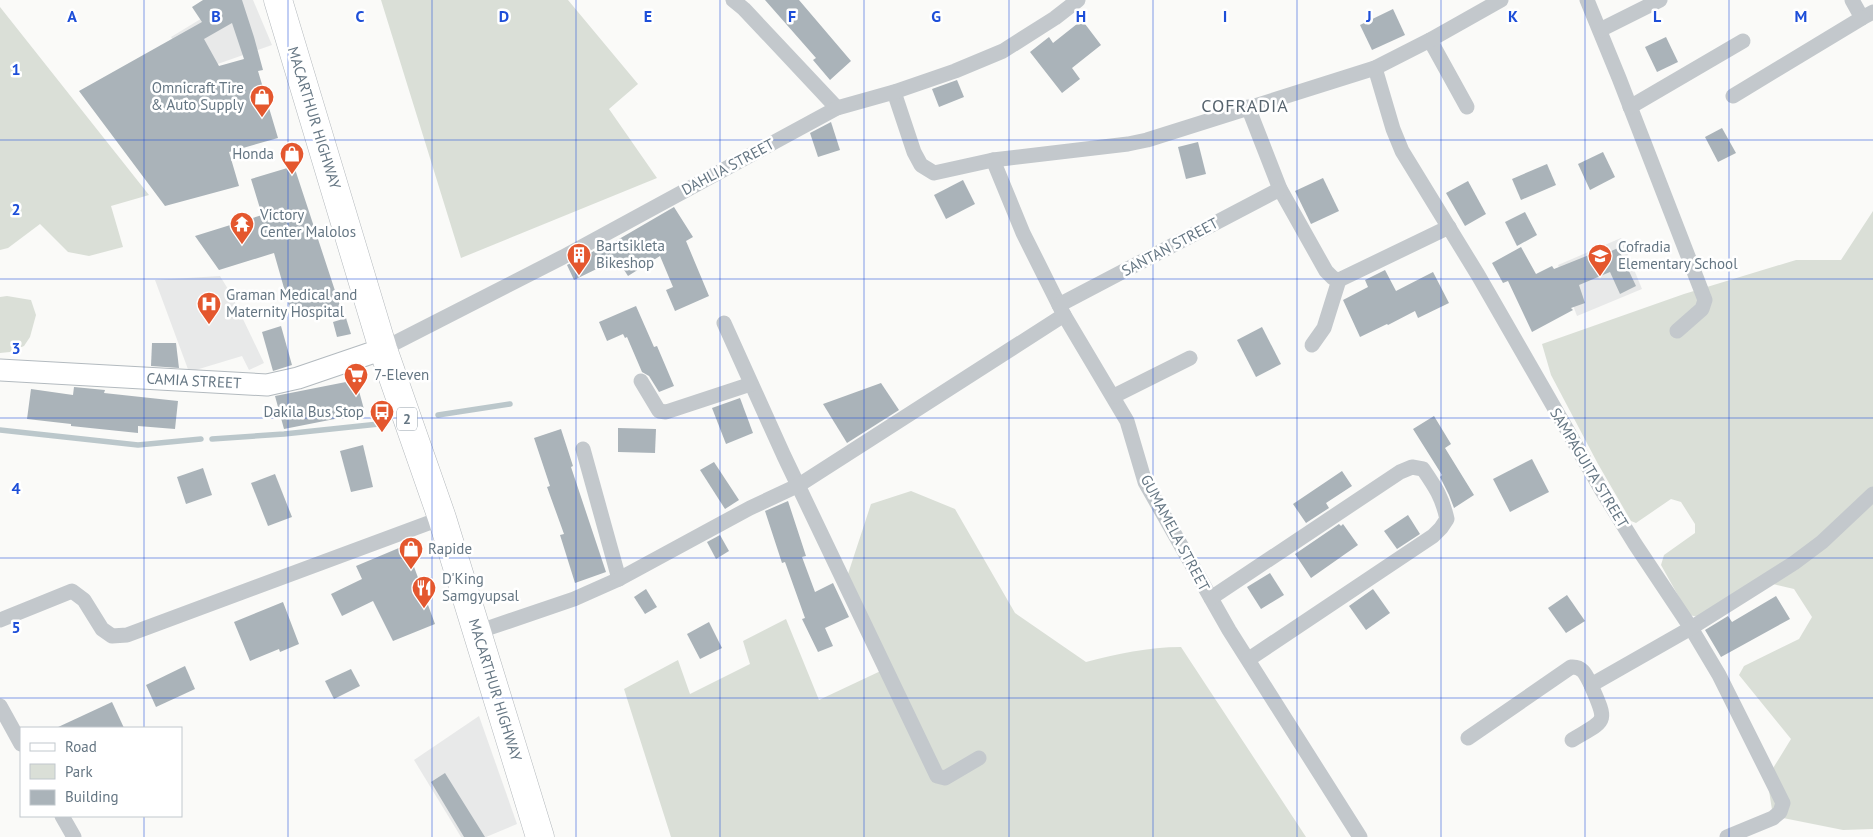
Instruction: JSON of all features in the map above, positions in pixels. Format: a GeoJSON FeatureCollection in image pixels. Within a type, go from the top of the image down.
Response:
{"type":"FeatureCollection","features":[{"type":"Feature","properties":{"kind":"highway","name":"MACARTHUR HIGHWAY"},"geometry":{"type":"LineString","coordinates":[[278,0],[383,349],[442,518],[540,837]]}},
{"type":"Feature","properties":{"kind":"street"},"geometry":{"type":"LineString","coordinates":[[733,0],[744,9],[836,108]]}},
{"type":"Feature","properties":{"kind":"street"},"geometry":{"type":"LineString","coordinates":[[894,92],[914,152],[921,165],[934,173],[993,160],[1147,140],[1375,68],[1501,0]]}},
{"type":"Feature","properties":{"kind":"street"},"geometry":{"type":"LineString","coordinates":[[1587,0],[1705,300],[1702,308],[1677,331]]}},
{"type":"Feature","properties":{"kind":"street"},"geometry":{"type":"LineString","coordinates":[[1600,30],[1660,0]]}},
{"type":"Feature","properties":{"kind":"street"},"geometry":{"type":"LineString","coordinates":[[1733,96],[1867,15],[1852,0]]}},
{"type":"Feature","properties":{"kind":"street","name":"DAHLIA STREET"},"geometry":{"type":"LineString","coordinates":[[383,349],[563,257],[836,108],[894,92],[955,71],[1003,51],[1055,18],[1072,2]]}},
{"type":"Feature","properties":{"kind":"street"},"geometry":{"type":"LineString","coordinates":[[1430,40],[1467,107]]}},
{"type":"Feature","properties":{"kind":"street"},"geometry":{"type":"LineString","coordinates":[[1630,106],[1743,41]]}},
{"type":"Feature","properties":{"kind":"street","name":"SAMPAGUITA STREET"},"geometry":{"type":"LineString","coordinates":[[1375,68],[1402,151],[1449,227],[1601,489],[1691,628],[1719,675],[1783,803],[1780,812],[1773,818],[1727,837]]}},
{"type":"Feature","properties":{"kind":"street"},"geometry":{"type":"LineString","coordinates":[[1248,107],[1280,189],[1326,271],[1333,278],[1339,280],[1449,227]]}},
{"type":"Feature","properties":{"kind":"street","name":"GUMAMELA STREET"},"geometry":{"type":"LineString","coordinates":[[993,160],[1022,233],[1061,310],[1114,396],[1127,421],[1145,482],[1211,598],[1360,837]]}},
{"type":"Feature","properties":{"kind":"street","name":"SANTAN STREET"},"geometry":{"type":"LineString","coordinates":[[477,632],[574,599],[618,579],[729,519],[799,485],[1061,310],[1280,189]]}},
{"type":"Feature","properties":{"kind":"street"},"geometry":{"type":"LineString","coordinates":[[1312,345],[1324,328],[1339,280]]}},
{"type":"Feature","properties":{"kind":"street"},"geometry":{"type":"LineString","coordinates":[[724,323],[751,384],[938,776],[945,778],[979,758]]}},
{"type":"Feature","properties":{"kind":"street","name":"CAMIA STREET"},"geometry":{"type":"LineString","coordinates":[[0,370],[267,385],[298,378],[383,349]]}},
{"type":"Feature","properties":{"kind":"street"},"geometry":{"type":"LineString","coordinates":[[1114,396],[1190,358]]}},
{"type":"Feature","properties":{"kind":"street"},"geometry":{"type":"LineString","coordinates":[[641,381],[659,411],[666,412],[751,384]]}},
{"type":"Feature","properties":{"kind":"street"},"geometry":{"type":"LineString","coordinates":[[583,449],[618,579]]}},
{"type":"Feature","properties":{"kind":"street"},"geometry":{"type":"LineString","coordinates":[[1211,598],[1400,472],[1412,467],[1423,469],[1432,482],[1442,500],[1447,519],[1441,528],[1432,536],[1249,659]]}},
{"type":"Feature","properties":{"kind":"street"},"geometry":{"type":"LineString","coordinates":[[1591,685],[1691,628],[1794,563],[1815,548],[1873,494]]}},
{"type":"Feature","properties":{"kind":"street"},"geometry":{"type":"LineString","coordinates":[[0,620],[72,591],[84,600],[102,629],[112,636],[127,635],[442,518]]}},
{"type":"Feature","properties":{"kind":"street"},"geometry":{"type":"LineString","coordinates":[[1468,738],[1571,667],[1578,666],[1583,670],[1591,685],[1601,707],[1603,717],[1600,724],[1572,740]]}},
{"type":"Feature","properties":{"kind":"street"},"geometry":{"type":"LineString","coordinates":[[0,706],[20,742]]}},
{"type":"Feature","properties":{"kind":"street"},"geometry":{"type":"LineString","coordinates":[[63,817],[74,837]]}},
{"type":"Feature","properties":{"kind":"shaded area"},"geometry":{"type":"Polygon","coordinates":[[[232,0],[253,0],[272,45],[192,73],[171,37],[232,0]]]}},
{"type":"Feature","properties":{"kind":"shaded area","name":"Cofradia Elementary School"},"geometry":{"type":"Polygon","coordinates":[[[1621,238],[1642,289],[1577,316],[1558,265],[1621,238]]]}},
{"type":"Feature","properties":{"kind":"shaded area","name":"Graman Medical and Maternity Hospital"},"geometry":{"type":"Polygon","coordinates":[[[220,276],[231,294],[264,363],[249,370],[242,356],[189,372],[155,280],[220,276]]]}},
{"type":"Feature","properties":{"kind":"shaded area"},"geometry":{"type":"Polygon","coordinates":[[[479,716],[517,824],[486,837],[461,837],[414,760],[479,716]]]}},
{"type":"Feature","properties":{"kind":"green space"},"geometry":{"type":"Polygon","coordinates":[[[381,0],[568,0],[638,84],[609,109],[657,178],[461,258],[381,0]]]}},
{"type":"Feature","properties":{"kind":"green space"},"geometry":{"type":"Polygon","coordinates":[[[0,7],[149,195],[111,206],[123,247],[89,256],[68,252],[40,224],[8,248],[0,250],[0,7]]]}},
{"type":"Feature","properties":{"kind":"green space"},"geometry":{"type":"Polygon","coordinates":[[[1873,211],[1873,829],[1843,830],[1773,816],[1767,778],[1791,739],[1739,675],[1744,666],[1799,639],[1812,617],[1794,589],[1773,584],[1703,618],[1689,615],[1661,565],[1664,555],[1695,533],[1695,524],[1681,502],[1671,499],[1636,523],[1631,521],[1598,464],[1551,375],[1542,344],[1684,294],[1796,260],[1841,260],[1873,211]]]}},
{"type":"Feature","properties":{"kind":"green space"},"geometry":{"type":"Polygon","coordinates":[[[7,296],[31,300],[36,315],[30,337],[24,346],[10,352],[0,353],[0,297],[7,296]]]}},
{"type":"Feature","properties":{"kind":"green space"},"geometry":{"type":"Polygon","coordinates":[[[911,491],[955,509],[1015,613],[1086,662],[1157,648],[1181,647],[1306,837],[671,837],[624,689],[678,660],[690,694],[750,664],[743,641],[786,619],[819,700],[887,668],[848,574],[871,504],[911,491]]]}},
{"type":"Feature","properties":{"kind":"building"},"geometry":{"type":"Polygon","coordinates":[[[203,0],[242,0],[263,70],[258,71],[278,138],[229,152],[239,186],[165,206],[79,91],[202,22],[192,7],[203,0]],[[232,23],[204,39],[219,66],[244,59],[232,23]]]}},
{"type":"Feature","properties":{"kind":"building"},"geometry":{"type":"Polygon","coordinates":[[[765,0],[799,0],[851,61],[830,80],[813,60],[816,58],[765,0]]]}},
{"type":"Feature","properties":{"kind":"building"},"geometry":{"type":"Polygon","coordinates":[[[1393,9],[1405,35],[1372,50],[1360,25],[1393,9]]]}},
{"type":"Feature","properties":{"kind":"building"},"geometry":{"type":"Polygon","coordinates":[[[1082,20],[1101,45],[1072,68],[1080,79],[1062,93],[1030,52],[1049,37],[1053,43],[1082,20]]]}},
{"type":"Feature","properties":{"kind":"building"},"geometry":{"type":"Polygon","coordinates":[[[1666,37],[1678,62],[1657,72],[1645,47],[1666,37]]]}},
{"type":"Feature","properties":{"kind":"building"},"geometry":{"type":"Polygon","coordinates":[[[957,80],[964,97],[939,107],[932,89],[957,80]]]}},
{"type":"Feature","properties":{"kind":"building"},"geometry":{"type":"Polygon","coordinates":[[[831,122],[840,150],[818,157],[810,133],[831,122]]]}},
{"type":"Feature","properties":{"kind":"building"},"geometry":{"type":"Polygon","coordinates":[[[1722,128],[1736,153],[1718,162],[1705,137],[1722,128]]]}},
{"type":"Feature","properties":{"kind":"building"},"geometry":{"type":"Polygon","coordinates":[[[1198,142],[1206,174],[1186,179],[1178,147],[1198,142]]]}},
{"type":"Feature","properties":{"kind":"building"},"geometry":{"type":"Polygon","coordinates":[[[1603,152],[1615,177],[1590,190],[1578,164],[1603,152]]]}},
{"type":"Feature","properties":{"kind":"building"},"geometry":{"type":"Polygon","coordinates":[[[1547,164],[1556,185],[1521,200],[1512,179],[1547,164]]]}},
{"type":"Feature","properties":{"kind":"building"},"geometry":{"type":"Polygon","coordinates":[[[294,166],[342,312],[323,318],[319,307],[292,316],[274,253],[219,270],[195,236],[262,215],[251,179],[294,166]]]}},
{"type":"Feature","properties":{"kind":"building"},"geometry":{"type":"Polygon","coordinates":[[[1323,178],[1339,211],[1311,224],[1295,191],[1323,178]]]}},
{"type":"Feature","properties":{"kind":"building"},"geometry":{"type":"Polygon","coordinates":[[[963,180],[975,204],[946,219],[934,195],[963,180]]]}},
{"type":"Feature","properties":{"kind":"building"},"geometry":{"type":"Polygon","coordinates":[[[1468,181],[1486,214],[1465,226],[1446,193],[1468,181]]]}},
{"type":"Feature","properties":{"kind":"building"},"geometry":{"type":"Polygon","coordinates":[[[674,207],[693,237],[686,241],[709,296],[675,311],[666,290],[673,287],[660,256],[628,276],[617,259],[574,280],[567,265],[594,251],[595,253],[674,207]]]}},
{"type":"Feature","properties":{"kind":"building"},"geometry":{"type":"Polygon","coordinates":[[[1525,212],[1537,235],[1517,246],[1505,222],[1525,212]]]}},
{"type":"Feature","properties":{"kind":"building"},"geometry":{"type":"Polygon","coordinates":[[[1521,247],[1536,274],[1552,266],[1554,269],[1599,251],[1600,256],[1618,248],[1636,286],[1620,294],[1610,272],[1579,285],[1585,303],[1571,308],[1573,310],[1532,332],[1508,281],[1503,283],[1492,263],[1521,247]]]}},
{"type":"Feature","properties":{"kind":"building"},"geometry":{"type":"Polygon","coordinates":[[[1385,270],[1396,291],[1433,272],[1449,303],[1418,318],[1415,311],[1360,337],[1343,300],[1368,287],[1365,280],[1385,270]]]}},
{"type":"Feature","properties":{"kind":"building"},"geometry":{"type":"Polygon","coordinates":[[[636,306],[654,347],[657,346],[674,386],[659,392],[649,376],[642,372],[627,337],[625,338],[623,334],[607,341],[599,322],[636,306]]]}},
{"type":"Feature","properties":{"kind":"building"},"geometry":{"type":"Polygon","coordinates":[[[346,318],[351,334],[337,337],[333,322],[346,318]]]}},
{"type":"Feature","properties":{"kind":"building"},"geometry":{"type":"Polygon","coordinates":[[[281,326],[292,365],[273,371],[262,332],[281,326]]]}},
{"type":"Feature","properties":{"kind":"building"},"geometry":{"type":"Polygon","coordinates":[[[1262,327],[1281,364],[1256,377],[1237,340],[1262,327]]]}},
{"type":"Feature","properties":{"kind":"building"},"geometry":{"type":"Polygon","coordinates":[[[152,343],[176,343],[179,368],[151,366],[152,343]]]}},
{"type":"Feature","properties":{"kind":"building"},"geometry":{"type":"Polygon","coordinates":[[[356,380],[365,413],[284,429],[275,396],[356,380]]]}},
{"type":"Feature","properties":{"kind":"building"},"geometry":{"type":"Polygon","coordinates":[[[881,383],[899,410],[847,443],[823,404],[881,383]]]}},
{"type":"Feature","properties":{"kind":"building"},"geometry":{"type":"Polygon","coordinates":[[[74,387],[105,390],[104,393],[178,401],[175,429],[138,426],[138,433],[27,419],[31,389],[73,395],[74,387]]]}},
{"type":"Feature","properties":{"kind":"building"},"geometry":{"type":"Polygon","coordinates":[[[740,398],[753,433],[726,444],[712,408],[740,398]]]}},
{"type":"Feature","properties":{"kind":"building"},"geometry":{"type":"Polygon","coordinates":[[[1434,416],[1451,444],[1445,448],[1474,495],[1454,508],[1440,477],[1442,475],[1413,429],[1434,416]]]}},
{"type":"Feature","properties":{"kind":"building"},"geometry":{"type":"Polygon","coordinates":[[[618,428],[656,429],[655,453],[618,452],[618,428]]]}},
{"type":"Feature","properties":{"kind":"building"},"geometry":{"type":"Polygon","coordinates":[[[561,429],[573,466],[571,467],[606,572],[575,583],[560,535],[564,534],[547,487],[550,486],[534,438],[561,429]]]}},
{"type":"Feature","properties":{"kind":"building"},"geometry":{"type":"Polygon","coordinates":[[[363,445],[373,487],[351,492],[340,451],[363,445]]]}},
{"type":"Feature","properties":{"kind":"building"},"geometry":{"type":"Polygon","coordinates":[[[1532,459],[1549,492],[1510,512],[1493,479],[1532,459]]]}},
{"type":"Feature","properties":{"kind":"building"},"geometry":{"type":"Polygon","coordinates":[[[714,462],[739,500],[725,509],[700,470],[714,462]]]}},
{"type":"Feature","properties":{"kind":"building"},"geometry":{"type":"Polygon","coordinates":[[[203,468],[212,495],[186,504],[177,477],[203,468]]]}},
{"type":"Feature","properties":{"kind":"building"},"geometry":{"type":"Polygon","coordinates":[[[1342,471],[1352,486],[1326,503],[1329,508],[1306,523],[1293,504],[1342,471]]]}},
{"type":"Feature","properties":{"kind":"building"},"geometry":{"type":"Polygon","coordinates":[[[275,474],[292,517],[268,526],[251,483],[275,474]]]}},
{"type":"Feature","properties":{"kind":"building"},"geometry":{"type":"Polygon","coordinates":[[[788,501],[806,556],[802,557],[815,592],[833,583],[849,617],[825,628],[833,646],[818,652],[802,619],[805,618],[785,562],[782,563],[765,511],[788,501]]]}},
{"type":"Feature","properties":{"kind":"building"},"geometry":{"type":"Polygon","coordinates":[[[1408,515],[1420,534],[1397,549],[1384,531],[1408,515]]]}},
{"type":"Feature","properties":{"kind":"building"},"geometry":{"type":"Polygon","coordinates":[[[1339,524],[1341,526],[1343,524],[1358,545],[1311,578],[1295,554],[1339,524]]]}},
{"type":"Feature","properties":{"kind":"building"},"geometry":{"type":"Polygon","coordinates":[[[720,535],[729,551],[716,559],[707,542],[720,535]]]}},
{"type":"Feature","properties":{"kind":"building"},"geometry":{"type":"Polygon","coordinates":[[[406,545],[435,624],[393,641],[373,601],[342,616],[331,594],[362,579],[356,566],[406,545]]]}},
{"type":"Feature","properties":{"kind":"building"},"geometry":{"type":"Polygon","coordinates":[[[1270,573],[1284,595],[1261,609],[1247,587],[1270,573]]]}},
{"type":"Feature","properties":{"kind":"building"},"geometry":{"type":"Polygon","coordinates":[[[646,589],[657,607],[645,614],[634,597],[646,589]]]}},
{"type":"Feature","properties":{"kind":"building"},"geometry":{"type":"Polygon","coordinates":[[[1373,589],[1390,613],[1366,630],[1349,606],[1373,589]]]}},
{"type":"Feature","properties":{"kind":"building"},"geometry":{"type":"Polygon","coordinates":[[[1567,595],[1585,621],[1566,633],[1548,608],[1567,595]]]}},
{"type":"Feature","properties":{"kind":"building"},"geometry":{"type":"Polygon","coordinates":[[[1776,596],[1790,619],[1721,657],[1705,630],[1728,616],[1732,622],[1776,596]]]}},
{"type":"Feature","properties":{"kind":"building"},"geometry":{"type":"Polygon","coordinates":[[[283,602],[299,644],[280,652],[279,649],[250,661],[234,622],[283,602]]]}},
{"type":"Feature","properties":{"kind":"building"},"geometry":{"type":"Polygon","coordinates":[[[709,622],[722,648],[700,659],[687,634],[709,622]]]}},
{"type":"Feature","properties":{"kind":"building"},"geometry":{"type":"Polygon","coordinates":[[[185,666],[195,689],[156,707],[146,685],[185,666]]]}},
{"type":"Feature","properties":{"kind":"building"},"geometry":{"type":"Polygon","coordinates":[[[351,669],[360,686],[334,699],[325,681],[351,669]]]}},
{"type":"Feature","properties":{"kind":"building"},"geometry":{"type":"Polygon","coordinates":[[[112,702],[124,727],[58,727],[112,702]]]}},
{"type":"Feature","properties":{"kind":"building"},"geometry":{"type":"Polygon","coordinates":[[[445,773],[485,837],[464,837],[431,782],[445,773]]]}},
{"type":"Feature","properties":{"kind":"waterway"},"geometry":{"type":"LineString","coordinates":[[438,415],[510,404]]}},
{"type":"Feature","properties":{"kind":"waterway"},"geometry":{"type":"LineString","coordinates":[[212,439],[379,424]]}},
{"type":"Feature","properties":{"kind":"waterway"},"geometry":{"type":"LineString","coordinates":[[0,430],[138,445],[201,439]]}},
{"type":"Feature","properties":{"kind":"place","name":"Omnicraft Tire & Auto Supply"},"geometry":{"type":"Point","coordinates":[262,118]}},
{"type":"Feature","properties":{"kind":"place","name":"Honda"},"geometry":{"type":"Point","coordinates":[292,175]}},
{"type":"Feature","properties":{"kind":"place","name":"Victory Center Malolos"},"geometry":{"type":"Point","coordinates":[242,245]}},
{"type":"Feature","properties":{"kind":"place","name":"Bartsikleta Bikeshop"},"geometry":{"type":"Point","coordinates":[579,276]}},
{"type":"Feature","properties":{"kind":"place","name":"Cofradia Elementary School"},"geometry":{"type":"Point","coordinates":[1600,277]}},
{"type":"Feature","properties":{"kind":"place","name":"Graman Medical and Maternity Hospital"},"geometry":{"type":"Point","coordinates":[209,325]}},
{"type":"Feature","properties":{"kind":"place","name":"7-Eleven"},"geometry":{"type":"Point","coordinates":[356,396]}},
{"type":"Feature","properties":{"kind":"place","name":"Dakila Bus Stop"},"geometry":{"type":"Point","coordinates":[382,433]}},
{"type":"Feature","properties":{"kind":"place","name":"Rapide"},"geometry":{"type":"Point","coordinates":[411,570]}},
{"type":"Feature","properties":{"kind":"place","name":"D'King Samgyupsal"},"geometry":{"type":"Point","coordinates":[424,609]}},
{"type":"Feature","properties":{"kind":"district","name":"COFRADIA"},"geometry":{"type":"Point","coordinates":[1245,106]}}]}
